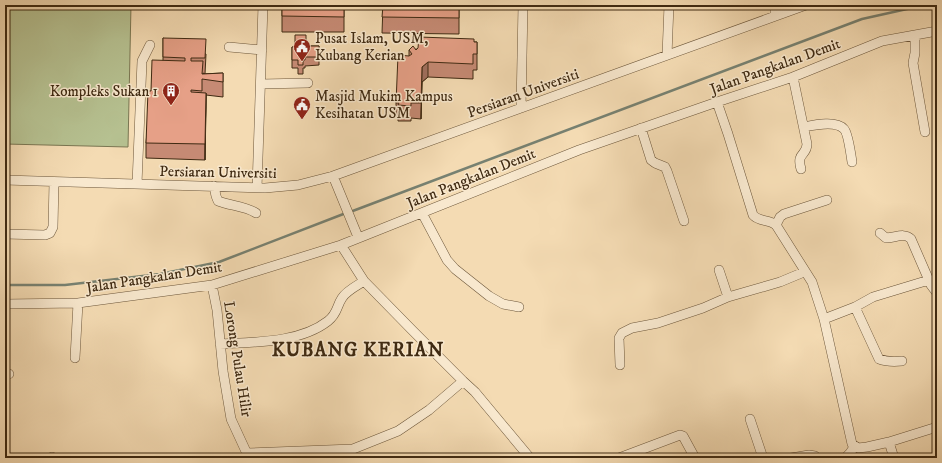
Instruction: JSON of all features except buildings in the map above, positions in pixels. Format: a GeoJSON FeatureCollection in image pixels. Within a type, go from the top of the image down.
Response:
{"type":"FeatureCollection","features":[{"type":"Feature","properties":{"kind":"street"},"geometry":{"type":"LineString","coordinates":[[257,188],[263,5]]}},
{"type":"Feature","properties":{"kind":"street"},"geometry":{"type":"LineString","coordinates":[[521,108],[523,5]]}},
{"type":"Feature","properties":{"kind":"street"},"geometry":{"type":"LineString","coordinates":[[667,55],[669,5]]}},
{"type":"Feature","properties":{"kind":"street"},"geometry":{"type":"LineString","coordinates":[[775,5],[775,16]]}},
{"type":"Feature","properties":{"kind":"street","name":"Persiaran Universiti"},"geometry":{"type":"LineString","coordinates":[[5,180],[257,188],[298,185],[333,176],[806,5]]}},
{"type":"Feature","properties":{"kind":"street","name":"Jalan Pangkalan Demit"},"geometry":{"type":"LineString","coordinates":[[5,304],[78,303],[212,285],[341,245],[579,150],[717,102],[792,78],[882,41],[937,31]]}},
{"type":"Feature","properties":{"kind":"street"},"geometry":{"type":"LineString","coordinates":[[914,35],[915,53],[912,63],[925,132]]}},
{"type":"Feature","properties":{"kind":"street"},"geometry":{"type":"LineString","coordinates":[[137,184],[142,61],[150,45]]}},
{"type":"Feature","properties":{"kind":"street"},"geometry":{"type":"LineString","coordinates":[[229,47],[262,50]]}},
{"type":"Feature","properties":{"kind":"street"},"geometry":{"type":"LineString","coordinates":[[792,78],[804,127],[807,147],[799,160],[801,168]]}},
{"type":"Feature","properties":{"kind":"street"},"geometry":{"type":"LineString","coordinates":[[261,84],[308,83]]}},
{"type":"Feature","properties":{"kind":"street"},"geometry":{"type":"LineString","coordinates":[[717,102],[752,215],[757,220],[768,220],[776,225],[804,272],[812,282],[824,319],[852,444],[858,448],[867,448],[937,427]]}},
{"type":"Feature","properties":{"kind":"street"},"geometry":{"type":"LineString","coordinates":[[804,127],[819,124],[834,124],[843,128],[846,132],[852,162]]}},
{"type":"Feature","properties":{"kind":"street"},"geometry":{"type":"LineString","coordinates":[[641,128],[651,160],[665,167],[667,171],[684,221]]}},
{"type":"Feature","properties":{"kind":"street"},"geometry":{"type":"LineString","coordinates":[[333,176],[358,238]]}},
{"type":"Feature","properties":{"kind":"street"},"geometry":{"type":"LineString","coordinates":[[5,234],[44,235],[50,233],[53,227],[54,182]]}},
{"type":"Feature","properties":{"kind":"street"},"geometry":{"type":"LineString","coordinates":[[214,186],[218,201],[232,206],[250,209],[256,213]]}},
{"type":"Feature","properties":{"kind":"street"},"geometry":{"type":"LineString","coordinates":[[776,225],[780,217],[784,214],[827,200]]}},
{"type":"Feature","properties":{"kind":"street"},"geometry":{"type":"LineString","coordinates":[[422,213],[447,260],[455,269],[489,296],[503,304],[519,307]]}},
{"type":"Feature","properties":{"kind":"street"},"geometry":{"type":"LineString","coordinates":[[880,233],[886,238],[904,235],[911,239],[931,285],[937,294]]}},
{"type":"Feature","properties":{"kind":"street"},"geometry":{"type":"LineString","coordinates":[[341,245],[364,281],[475,392],[530,458]]}},
{"type":"Feature","properties":{"kind":"street"},"geometry":{"type":"LineString","coordinates":[[719,270],[728,297]]}},
{"type":"Feature","properties":{"kind":"street"},"geometry":{"type":"LineString","coordinates":[[620,365],[618,343],[622,333],[632,328],[658,323],[703,308],[728,297],[780,282],[804,272]]}},
{"type":"Feature","properties":{"kind":"street"},"geometry":{"type":"LineString","coordinates":[[824,319],[855,307],[872,297],[929,280]]}},
{"type":"Feature","properties":{"kind":"street"},"geometry":{"type":"LineString","coordinates":[[220,344],[292,338],[316,329],[336,312],[342,296],[364,281]]}},
{"type":"Feature","properties":{"kind":"street","name":"Lorong Pulau Hilir"},"geometry":{"type":"LineString","coordinates":[[212,285],[217,310],[223,371],[231,419],[248,455]]}},
{"type":"Feature","properties":{"kind":"street"},"geometry":{"type":"LineString","coordinates":[[75,358],[78,303]]}},
{"type":"Feature","properties":{"kind":"street"},"geometry":{"type":"LineString","coordinates":[[855,307],[880,359],[894,362],[902,360]]}},
{"type":"Feature","properties":{"kind":"street"},"geometry":{"type":"LineString","coordinates":[[248,455],[354,449],[398,431],[429,410],[463,381]]}},
{"type":"Feature","properties":{"kind":"street"},"geometry":{"type":"LineString","coordinates":[[750,419],[763,458]]}},
{"type":"Feature","properties":{"kind":"street"},"geometry":{"type":"LineString","coordinates":[[620,458],[680,435],[683,436],[693,457]]}},
{"type":"Feature","properties":{"kind":"street"},"geometry":{"type":"LineString","coordinates":[[889,442],[894,458]]}},
{"type":"Feature","properties":{"kind":"street"},"geometry":{"type":"LineString","coordinates":[[845,458],[854,446]]}},
{"type":"Feature","properties":{"kind":"street"},"geometry":{"type":"LineString","coordinates":[[791,458],[809,455],[817,458]]}},
{"type":"Feature","properties":{"kind":"green space"},"geometry":{"type":"Polygon","coordinates":[[[5,5],[131,5],[128,147],[5,144],[5,5]]]}},
{"type":"Feature","properties":{"kind":"waterway"},"geometry":{"type":"LineString","coordinates":[[350,212],[862,19],[925,5]]}},
{"type":"Feature","properties":{"kind":"waterway"},"geometry":{"type":"LineString","coordinates":[[5,285],[65,285],[160,274],[219,262],[346,213]]}},
{"type":"Feature","properties":{"kind":"place","name":"Pusat Islam, USM, Kubang Kerian"},"geometry":{"type":"Point","coordinates":[302,62]}},
{"type":"Feature","properties":{"kind":"place","name":"Kompleks Sukan 1"},"geometry":{"type":"Point","coordinates":[171,106]}},
{"type":"Feature","properties":{"kind":"place","name":"Masjid Mukim Kampus Kesihatan USM"},"geometry":{"type":"Point","coordinates":[302,120]}},
{"type":"Feature","properties":{"kind":"district","name":"KUBANG KERIAN"},"geometry":{"type":"Point","coordinates":[358,349]}}]}
